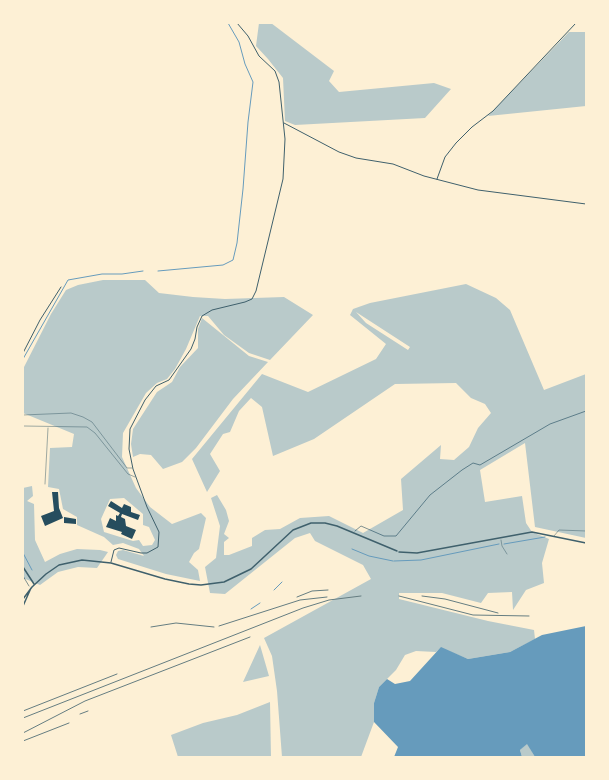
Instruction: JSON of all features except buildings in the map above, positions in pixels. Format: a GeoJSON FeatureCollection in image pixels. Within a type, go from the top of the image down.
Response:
{"type":"FeatureCollection","features":[{"type":"Feature","properties":{"kind":"street"},"geometry":{"type":"LineString","coordinates":[[111,563],[114,550],[119,548],[147,553],[158,547],[159,532],[132,468],[129,449],[130,429],[145,400],[156,386],[169,380],[191,350],[200,319],[212,310],[252,299],[256,291],[283,179],[286,157],[280,88],[277,77],[271,67],[256,52],[248,36],[237,23]]}},
{"type":"Feature","properties":{"kind":"street"},"geometry":{"type":"LineString","coordinates":[[437,179],[445,158],[456,143],[493,111],[576,23]]}},
{"type":"Feature","properties":{"kind":"street"},"geometry":{"type":"LineString","coordinates":[[283,122],[339,152],[356,158],[393,164],[437,179],[478,190],[586,204]]}},
{"type":"Feature","properties":{"kind":"street"},"geometry":{"type":"LineString","coordinates":[[23,353],[40,320],[61,287]]}},
{"type":"Feature","properties":{"kind":"street"},"geometry":{"type":"LineString","coordinates":[[23,599],[34,584],[54,568],[82,560],[111,563],[178,582],[201,585],[224,582],[244,574],[265,557],[287,535],[304,525],[325,523],[398,551],[417,552],[501,536],[532,532],[586,543]]}},
{"type":"Feature","properties":{"kind":"street"},"geometry":{"type":"LineString","coordinates":[[23,567],[28,578],[34,584]]}},
{"type":"Feature","properties":{"kind":"street"},"geometry":{"type":"LineString","coordinates":[[23,606],[32,587]]}},
{"type":"Feature","properties":{"kind":"lane"},"geometry":{"type":"LineString","coordinates":[[23,415],[71,413],[83,417],[92,422],[127,468],[132,468]]}},
{"type":"Feature","properties":{"kind":"lane"},"geometry":{"type":"LineString","coordinates":[[23,426],[48,427],[58,425],[87,427],[95,433],[128,474],[135,477]]}},
{"type":"Feature","properties":{"kind":"lane"},"geometry":{"type":"LineString","coordinates":[[45,484],[48,427]]}},
{"type":"Feature","properties":{"kind":"lane"},"geometry":{"type":"LineString","coordinates":[[554,536],[559,530],[586,531]]}},
{"type":"Feature","properties":{"kind":"lane"},"geometry":{"type":"LineString","coordinates":[[501,536],[502,546],[507,554]]}},
{"type":"Feature","properties":{"kind":"path"},"geometry":{"type":"LineString","coordinates":[[353,533],[361,526],[384,536],[396,536],[430,495],[462,470],[473,463],[480,465],[546,427],[586,411]]}},
{"type":"Feature","properties":{"kind":"path"},"geometry":{"type":"LineString","coordinates":[[23,576],[26,584],[32,587]]}},
{"type":"Feature","properties":{"kind":"shaded area"},"geometry":{"type":"Polygon","coordinates":[[[259,23],[271,23],[334,71],[329,81],[339,92],[434,83],[451,89],[425,118],[295,125],[285,121],[283,78],[256,46],[259,23]]]}},
{"type":"Feature","properties":{"kind":"shaded area"},"geometry":{"type":"Polygon","coordinates":[[[569,32],[586,32],[586,106],[488,116],[569,32]]]}},
{"type":"Feature","properties":{"kind":"shaded area"},"geometry":{"type":"Polygon","coordinates":[[[103,280],[145,280],[159,293],[225,299],[284,297],[313,315],[270,360],[249,353],[224,335],[208,316],[200,316],[186,349],[175,369],[167,379],[157,383],[146,393],[123,433],[122,457],[136,488],[150,507],[172,524],[201,513],[206,518],[199,549],[194,553],[189,562],[198,570],[200,581],[166,574],[118,559],[116,555],[118,551],[123,550],[144,556],[139,549],[123,543],[113,545],[104,537],[77,525],[77,517],[63,509],[59,489],[48,487],[50,448],[72,447],[74,434],[23,413],[23,369],[51,314],[66,290],[78,285],[103,280]],[[124,498],[110,499],[101,519],[104,532],[133,541],[139,540],[143,546],[152,545],[155,540],[149,527],[143,525],[143,514],[124,498]]]}},
{"type":"Feature","properties":{"kind":"shaded area"},"geometry":{"type":"Polygon","coordinates":[[[466,284],[496,298],[510,310],[544,390],[586,374],[586,538],[535,527],[525,443],[480,470],[485,502],[522,496],[526,523],[532,532],[549,539],[542,563],[544,583],[526,590],[513,610],[512,592],[488,593],[481,603],[442,593],[399,593],[399,599],[488,621],[534,630],[535,639],[510,652],[468,659],[441,648],[436,652],[416,651],[405,655],[396,670],[379,687],[374,703],[374,722],[361,757],[282,757],[277,691],[272,656],[264,638],[371,579],[363,565],[315,541],[310,533],[295,538],[225,594],[210,593],[205,567],[216,558],[220,526],[211,498],[217,495],[226,510],[229,521],[224,534],[229,538],[224,542],[224,555],[229,555],[252,546],[252,538],[265,530],[280,529],[300,518],[329,516],[363,533],[403,510],[401,479],[441,445],[440,459],[454,460],[469,447],[478,428],[491,413],[485,404],[471,398],[456,383],[395,384],[314,439],[273,456],[262,407],[251,398],[239,411],[230,432],[223,434],[210,454],[220,471],[207,492],[192,459],[262,374],[308,392],[376,359],[386,344],[350,315],[353,309],[370,303],[466,284]],[[356,312],[366,323],[408,350],[410,347],[356,312]]]}},
{"type":"Feature","properties":{"kind":"shaded area"},"geometry":{"type":"Polygon","coordinates":[[[202,318],[249,356],[268,362],[233,399],[196,448],[182,462],[163,469],[151,455],[140,454],[133,457],[131,444],[133,429],[157,392],[172,382],[180,367],[198,348],[198,329],[202,318]]]}},
{"type":"Feature","properties":{"kind":"shaded area"},"geometry":{"type":"Polygon","coordinates":[[[32,486],[33,496],[27,501],[34,504],[35,540],[45,562],[60,554],[77,549],[100,550],[108,552],[97,568],[78,567],[58,572],[40,585],[23,578],[23,488],[32,486]]]}},
{"type":"Feature","properties":{"kind":"shaded area"},"geometry":{"type":"Polygon","coordinates":[[[260,645],[269,676],[243,682],[260,645]]]}},
{"type":"Feature","properties":{"kind":"shaded area"},"geometry":{"type":"Polygon","coordinates":[[[270,702],[271,757],[178,757],[171,735],[203,723],[237,715],[270,702]]]}},
{"type":"Feature","properties":{"kind":"shaded area"},"geometry":{"type":"Polygon","coordinates":[[[527,743],[535,757],[522,757],[520,750],[527,743]]]}},
{"type":"Feature","properties":{"kind":"water"},"geometry":{"type":"Polygon","coordinates":[[[586,626],[586,757],[535,757],[527,744],[520,750],[522,757],[394,757],[398,747],[374,722],[374,703],[379,687],[387,679],[395,684],[410,681],[441,647],[468,659],[510,652],[542,635],[586,626]]]}},
{"type":"Feature","properties":{"kind":"waterway"},"geometry":{"type":"LineString","coordinates":[[158,271],[223,265],[233,260],[237,243],[253,82],[245,64],[239,42],[228,23]]}},
{"type":"Feature","properties":{"kind":"waterway"},"geometry":{"type":"LineString","coordinates":[[23,359],[68,280],[102,274],[122,274],[143,271]]}},
{"type":"Feature","properties":{"kind":"waterway"},"geometry":{"type":"LineString","coordinates":[[504,544],[545,537]]}},
{"type":"Feature","properties":{"kind":"waterway"},"geometry":{"type":"LineString","coordinates":[[394,561],[421,560],[499,544]]}},
{"type":"Feature","properties":{"kind":"waterway"},"geometry":{"type":"LineString","coordinates":[[352,549],[369,556],[393,561]]}},
{"type":"Feature","properties":{"kind":"waterway"},"geometry":{"type":"LineString","coordinates":[[23,553],[32,570]]}},
{"type":"Feature","properties":{"kind":"waterway"},"geometry":{"type":"LineString","coordinates":[[274,590],[282,582]]}},
{"type":"Feature","properties":{"kind":"waterway"},"geometry":{"type":"LineString","coordinates":[[251,609],[260,603]]}},
{"type":"Feature","properties":{"kind":"railway"},"geometry":{"type":"LineString","coordinates":[[297,597],[312,591],[328,590]]}},
{"type":"Feature","properties":{"kind":"railway"},"geometry":{"type":"LineString","coordinates":[[23,718],[303,608],[329,600],[361,596]]}},
{"type":"Feature","properties":{"kind":"railway"},"geometry":{"type":"LineString","coordinates":[[399,596],[473,615],[529,616]]}},
{"type":"Feature","properties":{"kind":"railway"},"geometry":{"type":"LineString","coordinates":[[422,596],[445,599],[498,613]]}},
{"type":"Feature","properties":{"kind":"railway"},"geometry":{"type":"LineString","coordinates":[[219,626],[300,600],[327,597]]}},
{"type":"Feature","properties":{"kind":"railway"},"geometry":{"type":"LineString","coordinates":[[151,627],[176,623],[214,627]]}},
{"type":"Feature","properties":{"kind":"railway"},"geometry":{"type":"LineString","coordinates":[[23,733],[85,701],[250,637]]}},
{"type":"Feature","properties":{"kind":"railway"},"geometry":{"type":"LineString","coordinates":[[23,711],[117,674]]}},
{"type":"Feature","properties":{"kind":"railway"},"geometry":{"type":"LineString","coordinates":[[80,714],[88,711]]}},
{"type":"Feature","properties":{"kind":"railway"},"geometry":{"type":"LineString","coordinates":[[23,741],[69,723]]}}]}
